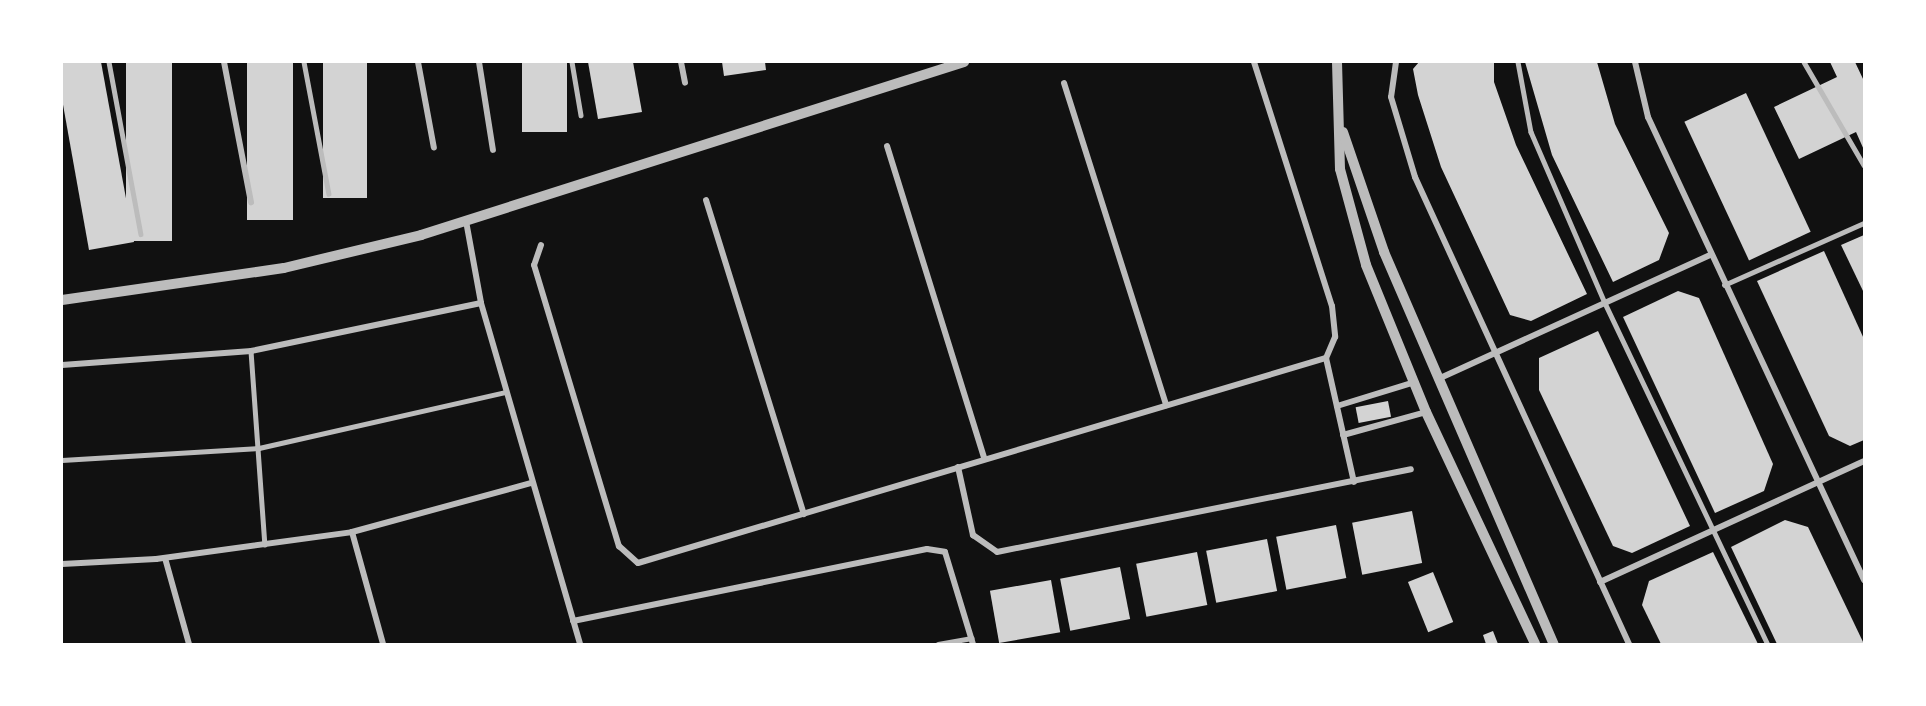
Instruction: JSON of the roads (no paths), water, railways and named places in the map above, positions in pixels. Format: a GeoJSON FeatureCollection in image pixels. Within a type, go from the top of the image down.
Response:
{"type":"FeatureCollection","features":[{"type":"Feature","properties":{"kind":"street"},"geometry":{"type":"LineString","coordinates":[[224,62],[251,202]]}},
{"type":"Feature","properties":{"kind":"street"},"geometry":{"type":"LineString","coordinates":[[418,62],[434,148]]}},
{"type":"Feature","properties":{"kind":"street"},"geometry":{"type":"LineString","coordinates":[[479,62],[494,150]]}},
{"type":"Feature","properties":{"kind":"street"},"geometry":{"type":"LineString","coordinates":[[681,62],[685,83]]}},
{"type":"Feature","properties":{"kind":"street"},"geometry":{"type":"LineString","coordinates":[[1254,62],[1332,306],[1335,337],[1326,358],[1354,482]]}},
{"type":"Feature","properties":{"kind":"street"},"geometry":{"type":"LineString","coordinates":[[1337,62],[1340,169],[1350,215],[1426,412],[1535,645]]}},
{"type":"Feature","properties":{"kind":"street"},"geometry":{"type":"LineString","coordinates":[[1396,62],[1391,86],[1396,120],[1494,353],[1629,645]]}},
{"type":"Feature","properties":{"kind":"street"},"geometry":{"type":"LineString","coordinates":[[1635,62],[1648,117],[1710,255],[1864,580]]}},
{"type":"Feature","properties":{"kind":"street"},"geometry":{"type":"LineString","coordinates":[[62,300],[284,268],[466,221],[957,63]]}},
{"type":"Feature","properties":{"kind":"street"},"geometry":{"type":"LineString","coordinates":[[1064,83],[1166,405]]}},
{"type":"Feature","properties":{"kind":"street"},"geometry":{"type":"LineString","coordinates":[[1340,123],[1384,252],[1554,645]]}},
{"type":"Feature","properties":{"kind":"street"},"geometry":{"type":"LineString","coordinates":[[887,146],[984,458]]}},
{"type":"Feature","properties":{"kind":"street"},"geometry":{"type":"LineString","coordinates":[[706,200],[804,514]]}},
{"type":"Feature","properties":{"kind":"street"},"geometry":{"type":"LineString","coordinates":[[466,221],[481,303],[531,483],[580,645]]}},
{"type":"Feature","properties":{"kind":"street"},"geometry":{"type":"LineString","coordinates":[[541,245],[534,265],[619,546],[629,559],[650,561],[984,458],[1326,358]]}},
{"type":"Feature","properties":{"kind":"street"},"geometry":{"type":"LineString","coordinates":[[1438,379],[1710,255]]}},
{"type":"Feature","properties":{"kind":"street"},"geometry":{"type":"LineString","coordinates":[[62,364],[251,351],[481,303]]}},
{"type":"Feature","properties":{"kind":"street"},"geometry":{"type":"LineString","coordinates":[[1337,406],[1415,382]]}},
{"type":"Feature","properties":{"kind":"street"},"geometry":{"type":"LineString","coordinates":[[1344,435],[1426,412]]}},
{"type":"Feature","properties":{"kind":"street"},"geometry":{"type":"LineString","coordinates":[[1600,582],[1864,461]]}},
{"type":"Feature","properties":{"kind":"street"},"geometry":{"type":"LineString","coordinates":[[958,467],[973,535],[997,552],[1411,470]]}},
{"type":"Feature","properties":{"kind":"street"},"geometry":{"type":"LineString","coordinates":[[62,564],[165,558],[352,532],[531,483]]}},
{"type":"Feature","properties":{"kind":"street"},"geometry":{"type":"LineString","coordinates":[[352,532],[383,645]]}},
{"type":"Feature","properties":{"kind":"street"},"geometry":{"type":"LineString","coordinates":[[573,621],[927,549],[945,552],[972,641]]}},
{"type":"Feature","properties":{"kind":"street"},"geometry":{"type":"LineString","coordinates":[[165,558],[189,645]]}},
{"type":"Feature","properties":{"kind":"lane"},"geometry":{"type":"LineString","coordinates":[[109,62],[141,234]]}},
{"type":"Feature","properties":{"kind":"lane"},"geometry":{"type":"LineString","coordinates":[[304,62],[329,194]]}},
{"type":"Feature","properties":{"kind":"lane"},"geometry":{"type":"LineString","coordinates":[[572,62],[581,115]]}},
{"type":"Feature","properties":{"kind":"lane"},"geometry":{"type":"LineString","coordinates":[[1518,62],[1531,132],[1605,303],[1768,645]]}},
{"type":"Feature","properties":{"kind":"lane"},"geometry":{"type":"LineString","coordinates":[[1804,62],[1864,165]]}},
{"type":"Feature","properties":{"kind":"lane"},"geometry":{"type":"LineString","coordinates":[[1724,285],[1864,224]]}},
{"type":"Feature","properties":{"kind":"lane"},"geometry":{"type":"LineString","coordinates":[[251,351],[265,544]]}},
{"type":"Feature","properties":{"kind":"lane"},"geometry":{"type":"LineString","coordinates":[[62,460],[259,448],[506,392]]}},
{"type":"Feature","properties":{"kind":"lane"},"geometry":{"type":"LineString","coordinates":[[938,645],[972,641]]}}]}
